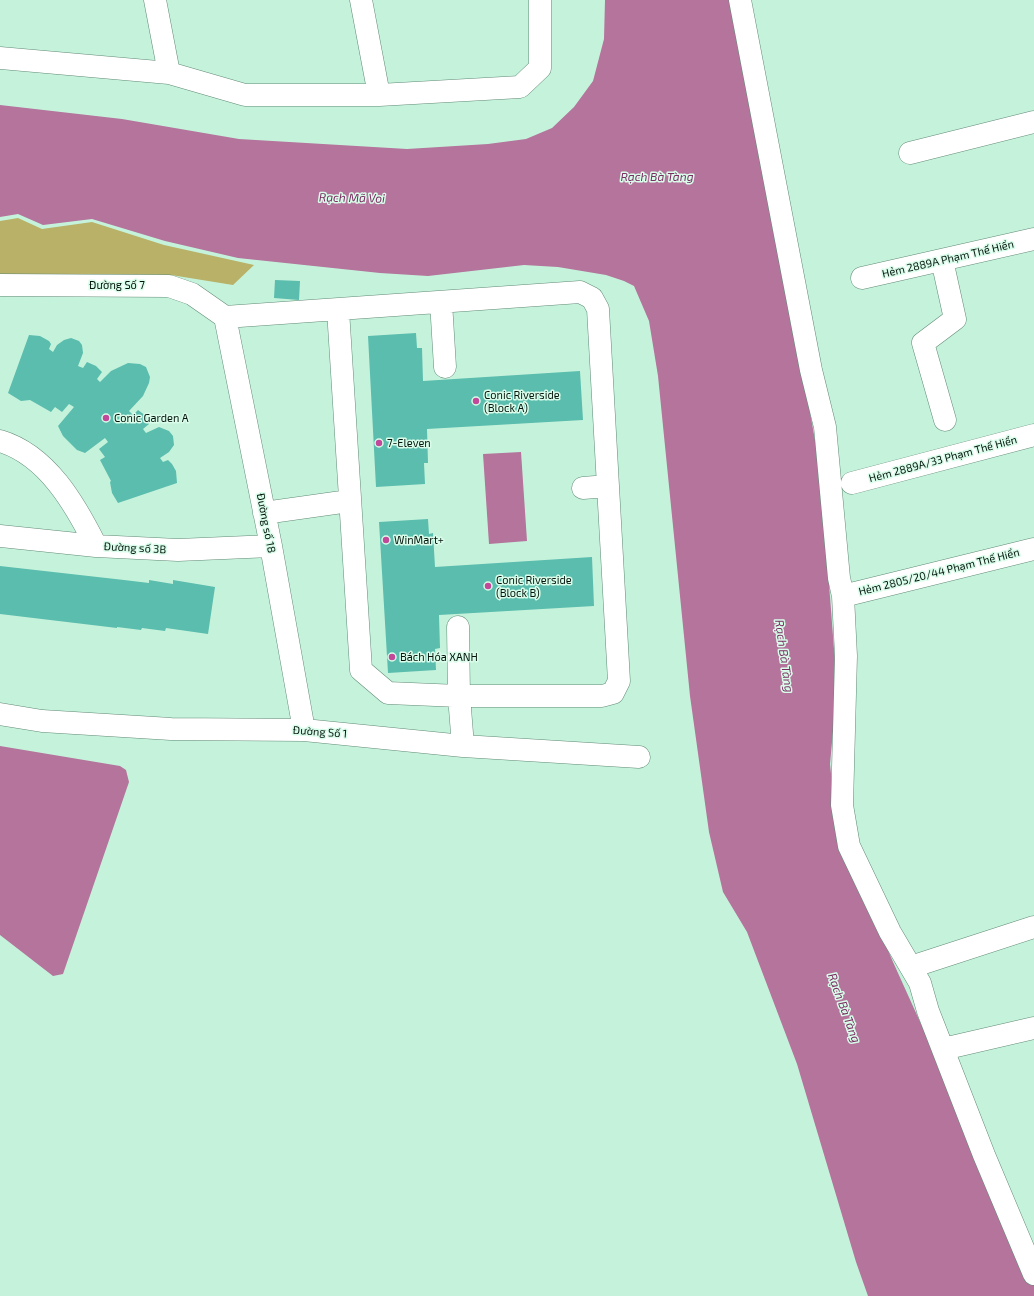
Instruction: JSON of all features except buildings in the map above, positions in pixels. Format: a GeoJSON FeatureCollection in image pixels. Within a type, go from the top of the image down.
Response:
{"type":"FeatureCollection","features":[{"type":"Feature","properties":{"kind":"street"},"geometry":{"type":"LineString","coordinates":[[155,0],[169,73]]}},
{"type":"Feature","properties":{"kind":"street"},"geometry":{"type":"LineString","coordinates":[[361,0],[379,95]]}},
{"type":"Feature","properties":{"kind":"street"},"geometry":{"type":"LineString","coordinates":[[0,58],[169,73],[245,95],[379,95],[520,87],[540,68],[540,0]]}},
{"type":"Feature","properties":{"kind":"street"},"geometry":{"type":"LineString","coordinates":[[740,0],[811,370],[825,427],[839,578],[843,596],[846,656],[842,805],[848,839],[890,932],[920,983],[928,1010],[984,1155],[1034,1274]]}},
{"type":"Feature","properties":{"kind":"street"},"geometry":{"type":"LineString","coordinates":[[910,153],[1034,122]]}},
{"type":"Feature","properties":{"kind":"street","name":"Hẻm 2889A Phạm Thế Hiển"},"geometry":{"type":"LineString","coordinates":[[862,278],[1034,239]]}},
{"type":"Feature","properties":{"kind":"street"},"geometry":{"type":"LineString","coordinates":[[942,260],[955,318],[924,343],[945,420]]}},
{"type":"Feature","properties":{"kind":"street","name":"Đường Số 7"},"geometry":{"type":"LineString","coordinates":[[0,286],[169,286],[192,294],[225,317]]}},
{"type":"Feature","properties":{"kind":"street"},"geometry":{"type":"LineString","coordinates":[[225,317],[580,292],[592,298],[598,309],[619,681],[613,693],[602,696],[459,696],[388,693],[361,670],[349,501],[338,310]]}},
{"type":"Feature","properties":{"kind":"street"},"geometry":{"type":"LineString","coordinates":[[441,302],[445,367]]}},
{"type":"Feature","properties":{"kind":"street","name":"Đường số 18"},"geometry":{"type":"LineString","coordinates":[[225,317],[271,546],[304,730]]}},
{"type":"Feature","properties":{"kind":"street","name":"Hẻm 2889A/33 Phạm Thế Hiển"},"geometry":{"type":"LineString","coordinates":[[852,483],[1034,435]]}},
{"type":"Feature","properties":{"kind":"street"},"geometry":{"type":"LineString","coordinates":[[0,441],[13,445],[40,465],[66,493],[96,546]]}},
{"type":"Feature","properties":{"kind":"street"},"geometry":{"type":"LineString","coordinates":[[583,488],[608,486]]}},
{"type":"Feature","properties":{"kind":"street"},"geometry":{"type":"LineString","coordinates":[[264,513],[349,501]]}},
{"type":"Feature","properties":{"kind":"street","name":"Đường số 3B"},"geometry":{"type":"LineString","coordinates":[[0,536],[96,546],[178,550],[271,546]]}},
{"type":"Feature","properties":{"kind":"street","name":"Hẻm 2805/20/44 Phạm Thế Hiển"},"geometry":{"type":"LineString","coordinates":[[843,596],[1034,549]]}},
{"type":"Feature","properties":{"kind":"street"},"geometry":{"type":"LineString","coordinates":[[458,627],[459,696],[463,746]]}},
{"type":"Feature","properties":{"kind":"street","name":"Đường Số 1"},"geometry":{"type":"LineString","coordinates":[[0,714],[42,721],[171,729],[304,730],[463,746],[639,757]]}},
{"type":"Feature","properties":{"kind":"street"},"geometry":{"type":"LineString","coordinates":[[911,967],[1034,927]]}},
{"type":"Feature","properties":{"kind":"street"},"geometry":{"type":"LineString","coordinates":[[943,1049],[1034,1028]]}},
{"type":"Feature","properties":{"kind":"shaded area"},"geometry":{"type":"Polygon","coordinates":[[[18,218],[42,229],[92,222],[164,245],[254,265],[233,285],[171,275],[0,274],[0,221],[18,218]]]}},
{"type":"Feature","properties":{"kind":"water","name":"Rạch Bà Tàng"},"geometry":{"type":"Polygon","coordinates":[[[605,0],[729,0],[765,162],[829,518],[829,584],[837,688],[830,764],[837,831],[893,962],[1034,1274],[1034,1296],[868,1296],[856,1262],[797,1064],[747,932],[723,892],[709,832],[690,696],[658,376],[649,321],[634,286],[606,275],[558,267],[524,265],[428,276],[380,273],[238,258],[165,241],[92,219],[43,225],[18,214],[0,217],[0,105],[122,119],[239,139],[407,149],[488,144],[526,139],[552,128],[574,107],[593,81],[604,39],[605,0]]]}},
{"type":"Feature","properties":{"kind":"water"},"geometry":{"type":"Polygon","coordinates":[[[521,452],[527,541],[489,544],[483,454],[521,452]]]}},
{"type":"Feature","properties":{"kind":"water"},"geometry":{"type":"Polygon","coordinates":[[[0,746],[120,766],[126,770],[129,782],[63,974],[53,976],[0,935],[0,746]]]}},
{"type":"Feature","properties":{"kind":"place","name":"Conic Riverside (Block A)"},"geometry":{"type":"Point","coordinates":[476,401]}},
{"type":"Feature","properties":{"kind":"place","name":"Conic Garden A"},"geometry":{"type":"Point","coordinates":[106,418]}},
{"type":"Feature","properties":{"kind":"place","name":"7-Eleven"},"geometry":{"type":"Point","coordinates":[379,443]}},
{"type":"Feature","properties":{"kind":"place","name":"WinMart+"},"geometry":{"type":"Point","coordinates":[386,540]}},
{"type":"Feature","properties":{"kind":"place","name":"Conic Riverside (Block B)"},"geometry":{"type":"Point","coordinates":[488,586]}},
{"type":"Feature","properties":{"kind":"place","name":"Bách Hóa XANH"},"geometry":{"type":"Point","coordinates":[392,657]}},
{"type":"Feature","properties":{"kind":"water label","name":"Rạch Mã Voi"},"geometry":{"type":"Point","coordinates":[352,198]}}]}
